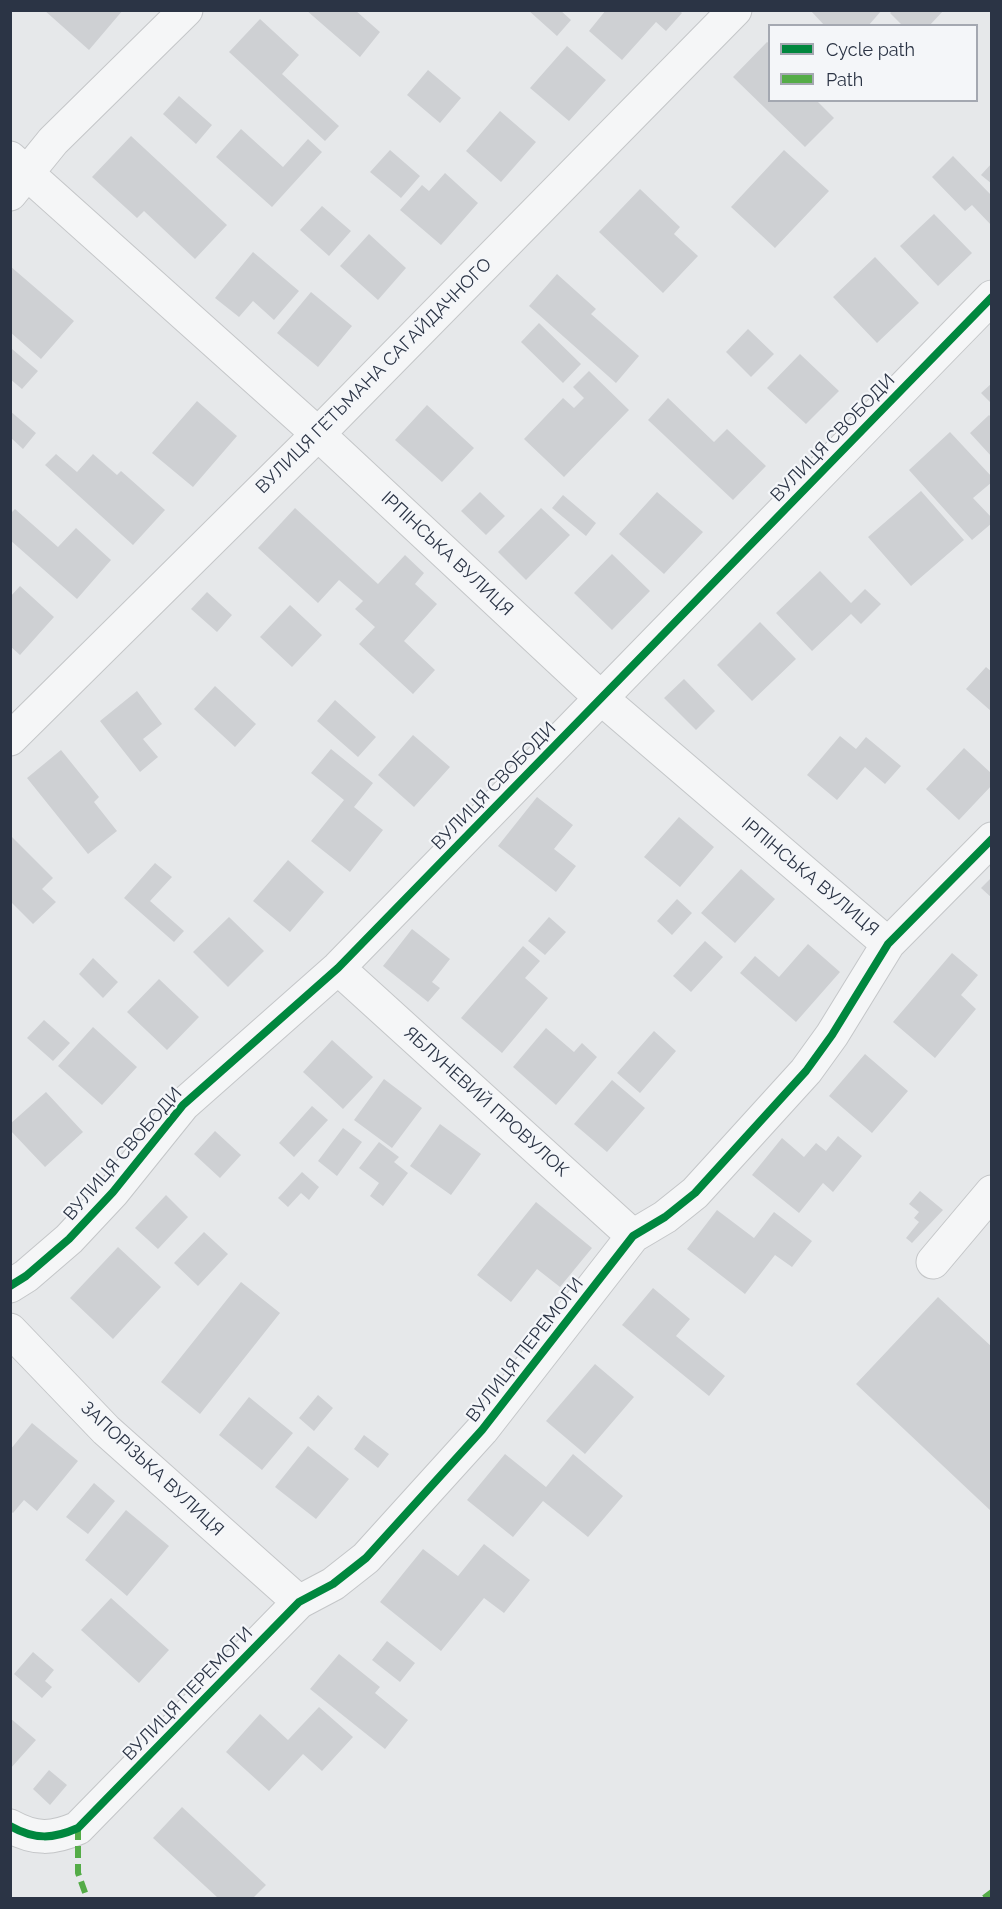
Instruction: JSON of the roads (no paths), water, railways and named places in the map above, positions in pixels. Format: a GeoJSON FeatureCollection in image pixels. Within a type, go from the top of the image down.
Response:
{"type":"FeatureCollection","features":[{"type":"Feature","properties":{"kind":"street"},"geometry":{"type":"LineString","coordinates":[[16,175],[186,10]]}},
{"type":"Feature","properties":{"kind":"street","name":"ВУЛИЦЯ ГЕТЬМАНА САГАЙДАЧНОГО"},"geometry":{"type":"LineString","coordinates":[[10,739],[318,434],[735,10]]}},
{"type":"Feature","properties":{"kind":"street","name":"ІРПІНСЬКА ВУЛИЦЯ"},"geometry":{"type":"LineString","coordinates":[[16,175],[318,434],[601,698],[888,944]]}},
{"type":"Feature","properties":{"kind":"street","name":"ВУЛИЦЯ СВОБОДИ"},"geometry":{"type":"LineString","coordinates":[[10,1286],[26,1276],[69,1239],[120,1184],[183,1105],[338,968],[992,297]]}},
{"type":"Feature","properties":{"kind":"street","name":"ВУЛИЦЯ ПЕРЕМОГИ"},"geometry":{"type":"LineString","coordinates":[[10,1826],[24,1834],[44,1838],[59,1837],[78,1828],[299,1602],[333,1584],[366,1558],[482,1430],[633,1236],[665,1217],[695,1193],[806,1071],[832,1035],[888,944],[992,839]]}},
{"type":"Feature","properties":{"kind":"street","name":"ЯБЛУНЕВИЙ ПРОВУЛОК"},"geometry":{"type":"LineString","coordinates":[[338,968],[633,1236]]}},
{"type":"Feature","properties":{"kind":"street"},"geometry":{"type":"LineString","coordinates":[[933,1262],[992,1192]]}},
{"type":"Feature","properties":{"kind":"street","name":"ЗАПОРІЗЬКА ВУЛИЦЯ"},"geometry":{"type":"LineString","coordinates":[[10,1330],[106,1430],[299,1602]]}}]}
